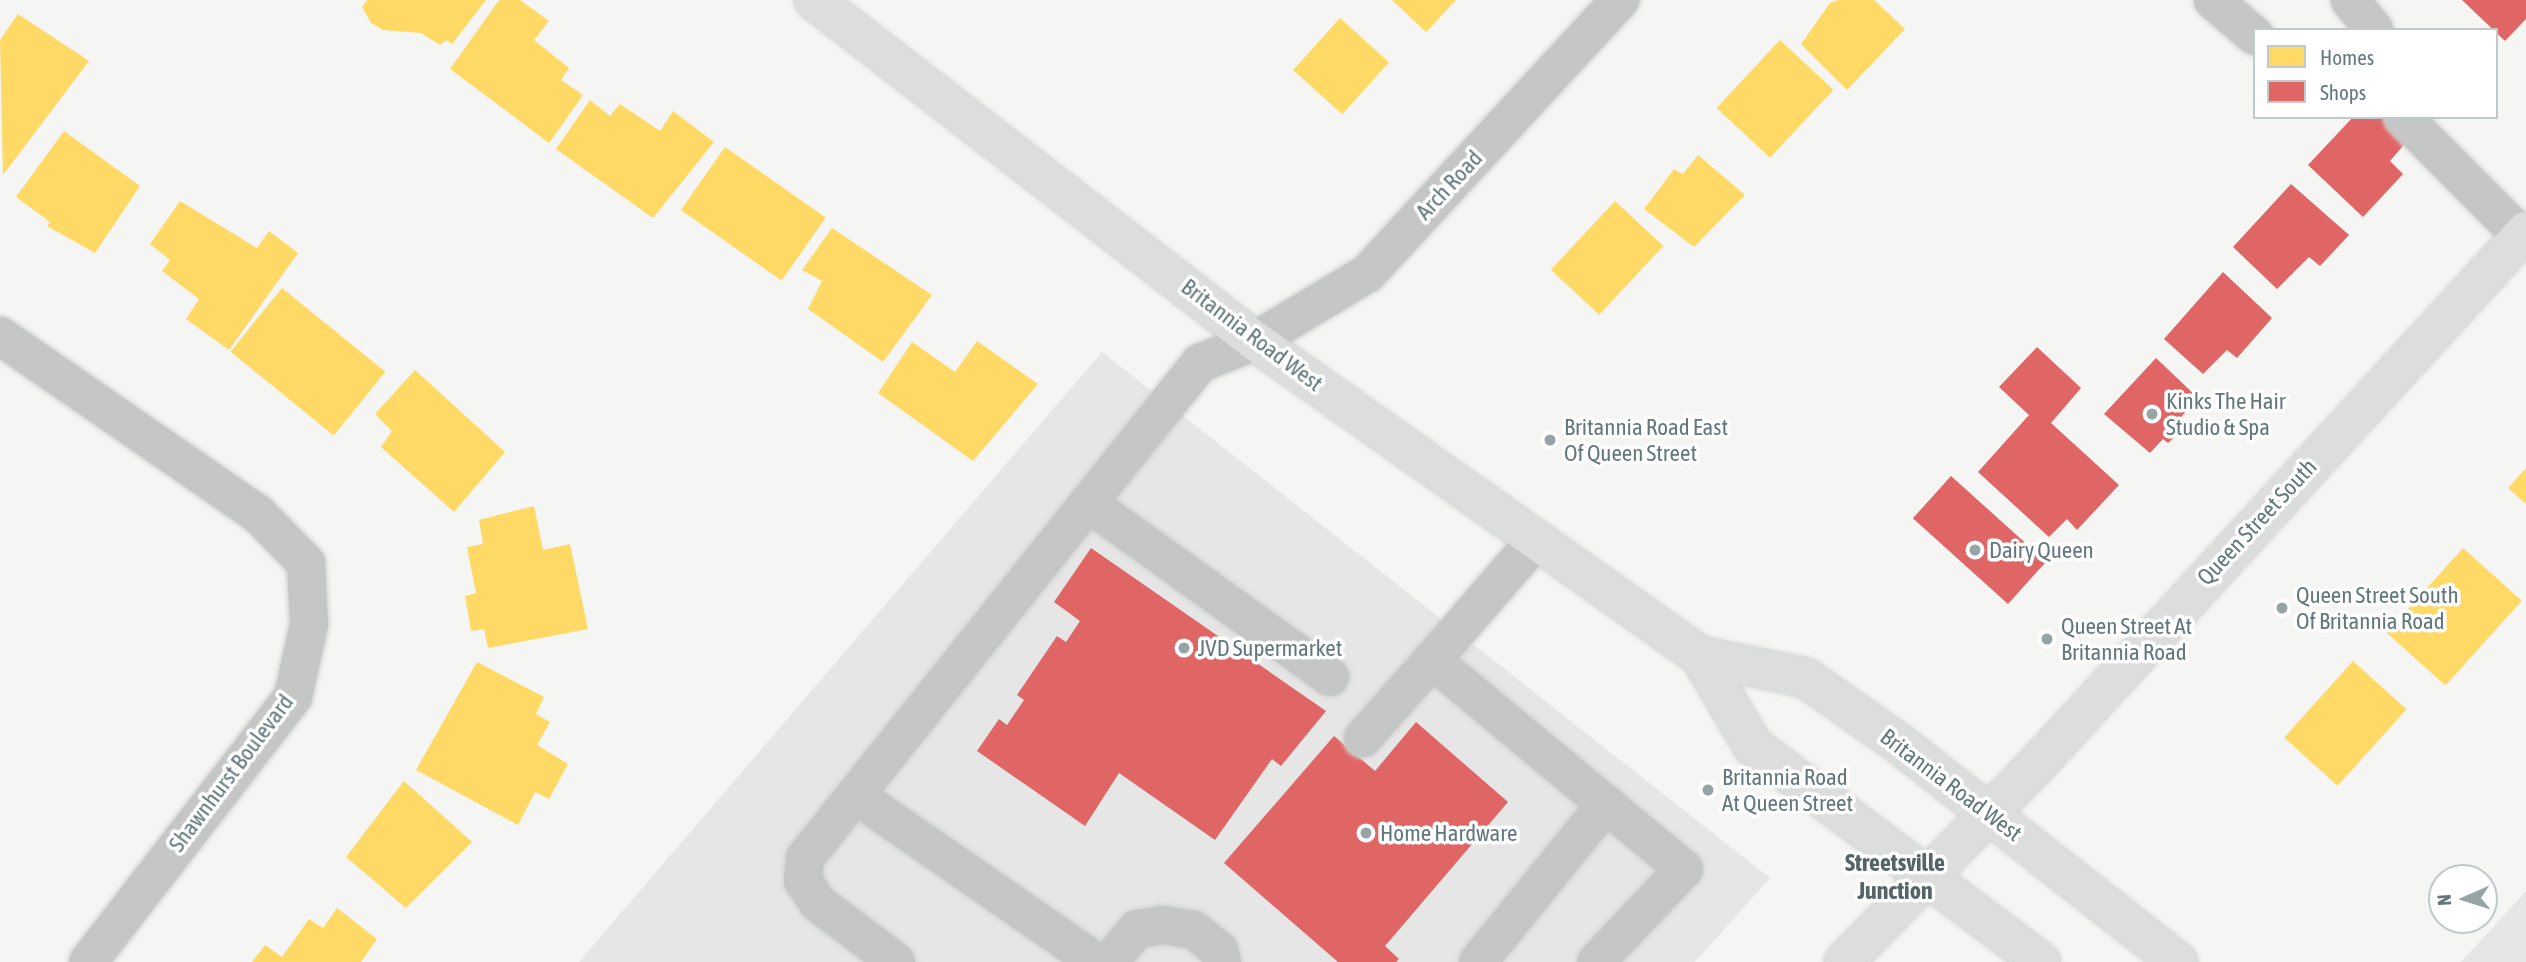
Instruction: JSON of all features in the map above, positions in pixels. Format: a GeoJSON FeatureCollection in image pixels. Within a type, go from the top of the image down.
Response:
{"type":"FeatureCollection","features":[{"type":"Feature","properties":{"kind":"main road","name":"Britannia Road West"},"geometry":{"type":"LineString","coordinates":[[814,0],[1255,341],[1700,656],[1806,678],[1988,814],[2178,962]]}},
{"type":"Feature","properties":{"kind":"main road","name":"Queen Street South"},"geometry":{"type":"LineString","coordinates":[[1844,962],[1988,814],[2524,233]]}},
{"type":"Feature","properties":{"kind":"main road","name":"Britannia Road West"},"geometry":{"type":"LineString","coordinates":[[1700,656],[1753,746],[2041,962]]}},
{"type":"Feature","properties":{"kind":"street","name":"Arch Road"},"geometry":{"type":"LineString","coordinates":[[896,962],[818,903],[803,881],[805,858],[1200,363],[1255,341],[1368,273],[1620,0]]}},
{"type":"Feature","properties":{"kind":"street"},"geometry":{"type":"LineString","coordinates":[[2213,0],[2253,34]]}},
{"type":"Feature","properties":{"kind":"street"},"geometry":{"type":"LineString","coordinates":[[2350,0],[2372,28]]}},
{"type":"Feature","properties":{"kind":"street"},"geometry":{"type":"LineString","coordinates":[[2405,119],[2524,233]]}},
{"type":"Feature","properties":{"kind":"street","name":"Shawnhurst Boulevard"},"geometry":{"type":"LineString","coordinates":[[0,336],[258,514],[306,563],[309,624],[293,697],[88,962]]}},
{"type":"Feature","properties":{"kind":"street"},"geometry":{"type":"LineString","coordinates":[[1088,503],[1330,677]]}},
{"type":"Feature","properties":{"kind":"street"},"geometry":{"type":"LineString","coordinates":[[1363,738],[1536,540]]}},
{"type":"Feature","properties":{"kind":"street"},"geometry":{"type":"LineString","coordinates":[[1432,660],[1684,869],[1596,962]]}},
{"type":"Feature","properties":{"kind":"street"},"geometry":{"type":"LineString","coordinates":[[855,796],[1096,962]]}},
{"type":"Feature","properties":{"kind":"street"},"geometry":{"type":"LineString","coordinates":[[1478,962],[1606,804]]}},
{"type":"Feature","properties":{"kind":"street"},"geometry":{"type":"LineString","coordinates":[[1109,962],[1137,929],[1163,925],[1194,930],[1219,950],[1222,962]]}},
{"type":"Feature","properties":{"kind":"shaded area"},"geometry":{"type":"Polygon","coordinates":[[[1102,352],[1770,878],[1695,962],[579,962],[1102,352]]]}},
{"type":"Feature","properties":{"kind":"shaded area"},"geometry":{"type":"Polygon","coordinates":[[[2526,891],[2526,962],[2461,962],[2487,934],[2498,934],[2498,922],[2526,891]]]}},
{"type":"Feature","properties":{"kind":"building: Homes"},"geometry":{"type":"Polygon","coordinates":[[[367,0],[486,0],[452,44],[446,40],[440,45],[421,33],[383,30],[371,23],[362,7],[367,0]]]}},
{"type":"Feature","properties":{"kind":"building: Homes"},"geometry":{"type":"Polygon","coordinates":[[[499,0],[520,0],[549,21],[534,40],[569,68],[561,80],[583,95],[549,143],[450,69],[499,0]]]}},
{"type":"Feature","properties":{"kind":"building: Homes"},"geometry":{"type":"Polygon","coordinates":[[[1392,0],[1456,0],[1426,32],[1392,0]]]}},
{"type":"Feature","properties":{"kind":"building: Homes"},"geometry":{"type":"Polygon","coordinates":[[[1838,0],[1874,0],[1905,29],[1847,90],[1801,44],[1830,3],[1838,0]]]}},
{"type":"Feature","properties":{"kind":"building: Homes"},"geometry":{"type":"Polygon","coordinates":[[[18,14],[89,61],[3,175],[0,40],[18,14]]]}},
{"type":"Feature","properties":{"kind":"building: Homes"},"geometry":{"type":"Polygon","coordinates":[[[1340,18],[1389,62],[1342,114],[1293,70],[1340,18]]]}},
{"type":"Feature","properties":{"kind":"building: Homes"},"geometry":{"type":"Polygon","coordinates":[[[1780,40],[1833,90],[1770,158],[1717,108],[1780,40]]]}},
{"type":"Feature","properties":{"kind":"building: Homes"},"geometry":{"type":"Polygon","coordinates":[[[590,100],[610,116],[620,104],[660,131],[673,111],[714,142],[653,218],[556,149],[590,100]]]}},
{"type":"Feature","properties":{"kind":"building: Homes"},"geometry":{"type":"Polygon","coordinates":[[[64,131],[140,186],[95,253],[47,226],[50,222],[16,197],[64,131]]]}},
{"type":"Feature","properties":{"kind":"building: Homes"},"geometry":{"type":"Polygon","coordinates":[[[725,147],[826,218],[782,281],[681,210],[725,147]]]}},
{"type":"Feature","properties":{"kind":"building: Homes"},"geometry":{"type":"Polygon","coordinates":[[[1698,155],[1745,195],[1694,247],[1644,209],[1674,169],[1683,174],[1698,155]]]}},
{"type":"Feature","properties":{"kind":"building: Homes"},"geometry":{"type":"Polygon","coordinates":[[[180,201],[257,248],[269,231],[298,253],[229,350],[186,319],[199,299],[162,271],[170,260],[150,244],[180,201]]]}},
{"type":"Feature","properties":{"kind":"building: Homes"},"geometry":{"type":"Polygon","coordinates":[[[1615,201],[1663,246],[1599,315],[1551,270],[1615,201]]]}},
{"type":"Feature","properties":{"kind":"building: Homes"},"geometry":{"type":"Polygon","coordinates":[[[832,228],[932,295],[883,362],[808,309],[822,281],[802,270],[832,228]]]}},
{"type":"Feature","properties":{"kind":"building: Homes"},"geometry":{"type":"Polygon","coordinates":[[[282,288],[385,372],[334,435],[230,352],[282,288]]]}},
{"type":"Feature","properties":{"kind":"building: Homes"},"geometry":{"type":"Polygon","coordinates":[[[977,341],[1038,384],[973,461],[878,393],[912,342],[955,372],[977,341]]]}},
{"type":"Feature","properties":{"kind":"building: Homes"},"geometry":{"type":"Polygon","coordinates":[[[415,370],[505,452],[454,512],[381,447],[392,431],[375,414],[415,370]]]}},
{"type":"Feature","properties":{"kind":"building: Homes"},"geometry":{"type":"Polygon","coordinates":[[[2526,468],[2526,504],[2508,488],[2526,468]]]}},
{"type":"Feature","properties":{"kind":"building: Homes"},"geometry":{"type":"Polygon","coordinates":[[[534,506],[543,550],[570,544],[588,629],[488,648],[484,629],[471,631],[465,596],[476,593],[467,547],[483,544],[479,520],[534,506]]]}},
{"type":"Feature","properties":{"kind":"building: Homes"},"geometry":{"type":"Polygon","coordinates":[[[2463,548],[2522,601],[2445,686],[2387,633],[2463,548]]]}},
{"type":"Feature","properties":{"kind":"building: Homes"},"geometry":{"type":"Polygon","coordinates":[[[2353,661],[2407,709],[2338,786],[2284,738],[2353,661]]]}},
{"type":"Feature","properties":{"kind":"building: Homes"},"geometry":{"type":"Polygon","coordinates":[[[477,662],[544,697],[536,714],[550,722],[537,745],[568,764],[549,799],[535,792],[518,825],[416,770],[477,662]]]}},
{"type":"Feature","properties":{"kind":"building: Homes"},"geometry":{"type":"Polygon","coordinates":[[[404,781],[472,842],[406,908],[346,857],[404,781]]]}},
{"type":"Feature","properties":{"kind":"building: Homes"},"geometry":{"type":"Polygon","coordinates":[[[337,908],[377,939],[361,962],[252,962],[265,945],[282,957],[309,919],[323,928],[337,908]]]}},
{"type":"Feature","properties":{"kind":"building: Shops"},"geometry":{"type":"Polygon","coordinates":[[[2462,0],[2526,0],[2526,19],[2505,41],[2498,34],[2498,28],[2491,28],[2462,0]]]}},
{"type":"Feature","properties":{"kind":"building: Shops"},"geometry":{"type":"Polygon","coordinates":[[[2351,119],[2385,119],[2408,140],[2390,161],[2403,174],[2363,217],[2308,165],[2351,119]]]}},
{"type":"Feature","properties":{"kind":"building: Shops"},"geometry":{"type":"Polygon","coordinates":[[[2291,184],[2349,235],[2320,266],[2309,257],[2277,289],[2233,247],[2291,184]]]}},
{"type":"Feature","properties":{"kind":"building: Shops"},"geometry":{"type":"Polygon","coordinates":[[[2223,272],[2272,318],[2237,358],[2227,350],[2203,374],[2164,339],[2223,272]]]}},
{"type":"Feature","properties":{"kind":"building: Shops"},"geometry":{"type":"Polygon","coordinates":[[[2037,347],[2081,388],[2051,423],[2119,485],[2077,530],[2067,519],[2049,537],[1978,472],[2029,415],[1999,387],[2037,347]]]}},
{"type":"Feature","properties":{"kind":"building: Shops"},"geometry":{"type":"Polygon","coordinates":[[[2156,358],[2198,398],[2174,425],[2179,431],[2175,437],[2168,443],[2163,439],[2150,453],[2104,414],[2156,358]]]}},
{"type":"Feature","properties":{"kind":"building: Shops"},"geometry":{"type":"Polygon","coordinates":[[[1951,476],[2046,562],[2008,604],[1913,518],[1951,476]]]}},
{"type":"Feature","properties":{"kind":"building: Shops"},"geometry":{"type":"Polygon","coordinates":[[[1091,548],[1326,711],[1281,766],[1272,759],[1215,840],[1119,773],[1085,826],[977,751],[999,719],[1007,725],[1024,700],[1017,695],[1057,636],[1066,642],[1080,621],[1054,602],[1091,548]]]}},
{"type":"Feature","properties":{"kind":"building: Shops","name":"Home Hardware"},"geometry":{"type":"Polygon","coordinates":[[[1416,722],[1508,802],[1385,946],[1399,959],[1396,962],[1338,962],[1224,863],[1334,736],[1375,771],[1416,722]]]}},
{"type":"Feature","properties":{"kind":"place","name":"Kinks The Hair Studio & Spa"},"geometry":{"type":"Point","coordinates":[2152,414]}},
{"type":"Feature","properties":{"kind":"place","name":"Britannia Road East Of Queen Street"},"geometry":{"type":"Point","coordinates":[1550,440]}},
{"type":"Feature","properties":{"kind":"place","name":"Dairy Queen"},"geometry":{"type":"Point","coordinates":[1975,550]}},
{"type":"Feature","properties":{"kind":"place","name":"Queen Street South Of Britannia Road"},"geometry":{"type":"Point","coordinates":[2282,608]}},
{"type":"Feature","properties":{"kind":"place","name":"Queen Street At Britannia Road"},"geometry":{"type":"Point","coordinates":[2047,639]}},
{"type":"Feature","properties":{"kind":"place","name":"JVD Supermarket"},"geometry":{"type":"Point","coordinates":[1184,648]}},
{"type":"Feature","properties":{"kind":"place","name":"Britannia Road At Queen Street"},"geometry":{"type":"Point","coordinates":[1708,790]}},
{"type":"Feature","properties":{"kind":"place","name":"Home Hardware"},"geometry":{"type":"Point","coordinates":[1366,833]}},
{"type":"Feature","properties":{"kind":"district","name":"Streetsville Junction"},"geometry":{"type":"Point","coordinates":[1895,877]}}]}
